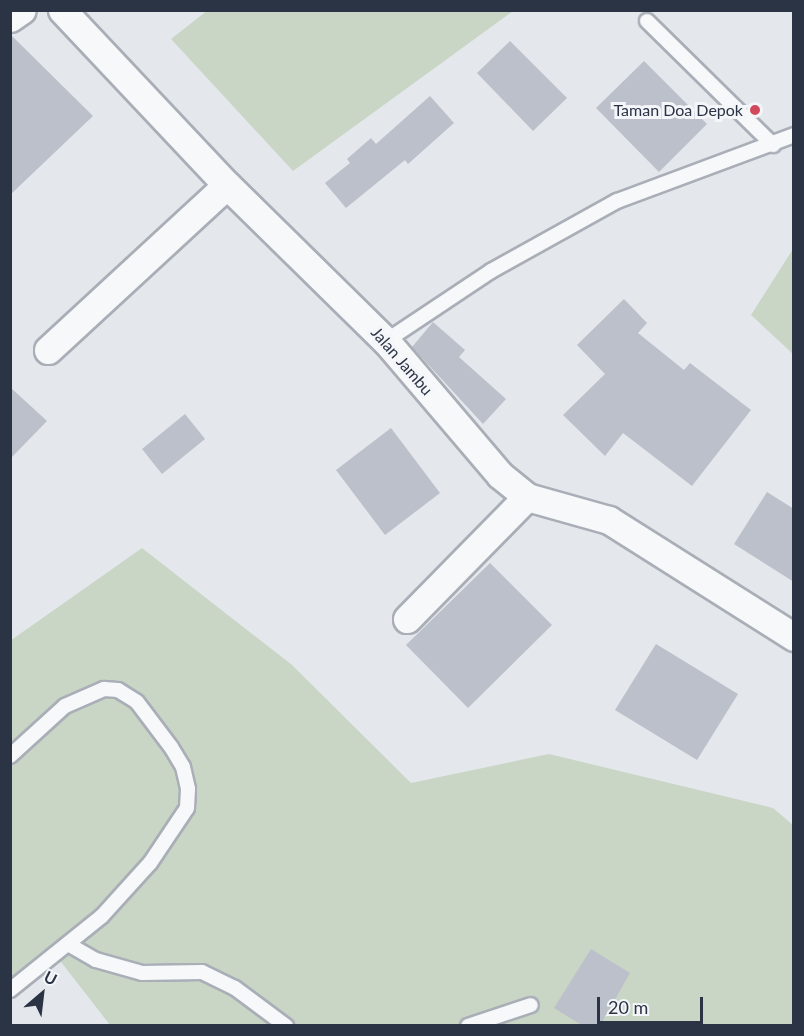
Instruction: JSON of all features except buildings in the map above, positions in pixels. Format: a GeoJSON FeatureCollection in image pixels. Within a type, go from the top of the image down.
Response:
{"type":"FeatureCollection","features":[{"type":"Feature","properties":{"kind":"street"},"geometry":{"type":"LineString","coordinates":[[10,18],[22,10]]}},
{"type":"Feature","properties":{"kind":"street","name":"Jalan Jambu"},"geometry":{"type":"LineString","coordinates":[[62,10],[227,185],[386,341],[500,475],[527,497],[609,520],[794,637]]}},
{"type":"Feature","properties":{"kind":"street"},"geometry":{"type":"LineString","coordinates":[[48,350],[227,185]]}},
{"type":"Feature","properties":{"kind":"street"},"geometry":{"type":"LineString","coordinates":[[407,619],[527,497]]}},
{"type":"Feature","properties":{"kind":"lane"},"geometry":{"type":"LineString","coordinates":[[647,21],[773,145]]}},
{"type":"Feature","properties":{"kind":"lane"},"geometry":{"type":"LineString","coordinates":[[386,341],[491,271],[617,201],[773,145],[794,135]]}},
{"type":"Feature","properties":{"kind":"lane"},"geometry":{"type":"LineString","coordinates":[[10,756],[65,706],[95,692],[118,690],[137,702],[183,767],[187,808],[172,836],[102,916],[10,990]]}},
{"type":"Feature","properties":{"kind":"lane"},"geometry":{"type":"LineString","coordinates":[[68,944],[96,960],[142,973],[202,972],[235,988],[286,1026]]}},
{"type":"Feature","properties":{"kind":"lane"},"geometry":{"type":"LineString","coordinates":[[468,1026],[531,1005]]}},
{"type":"Feature","properties":{"kind":"green space"},"geometry":{"type":"Polygon","coordinates":[[[208,10],[513,11],[293,171],[171,39],[208,10]]]}},
{"type":"Feature","properties":{"kind":"green space"},"geometry":{"type":"Polygon","coordinates":[[[793,249],[793,354],[751,315],[793,249]]]}},
{"type":"Feature","properties":{"kind":"green space"},"geometry":{"type":"Polygon","coordinates":[[[142,548],[292,665],[411,783],[549,754],[773,808],[793,825],[793,1025],[110,1025],[54,953],[11,991],[10,641],[142,548]]]}},
{"type":"Feature","properties":{"kind":"place","name":"Taman Doa Depok"},"geometry":{"type":"Point","coordinates":[755,110]}}]}
